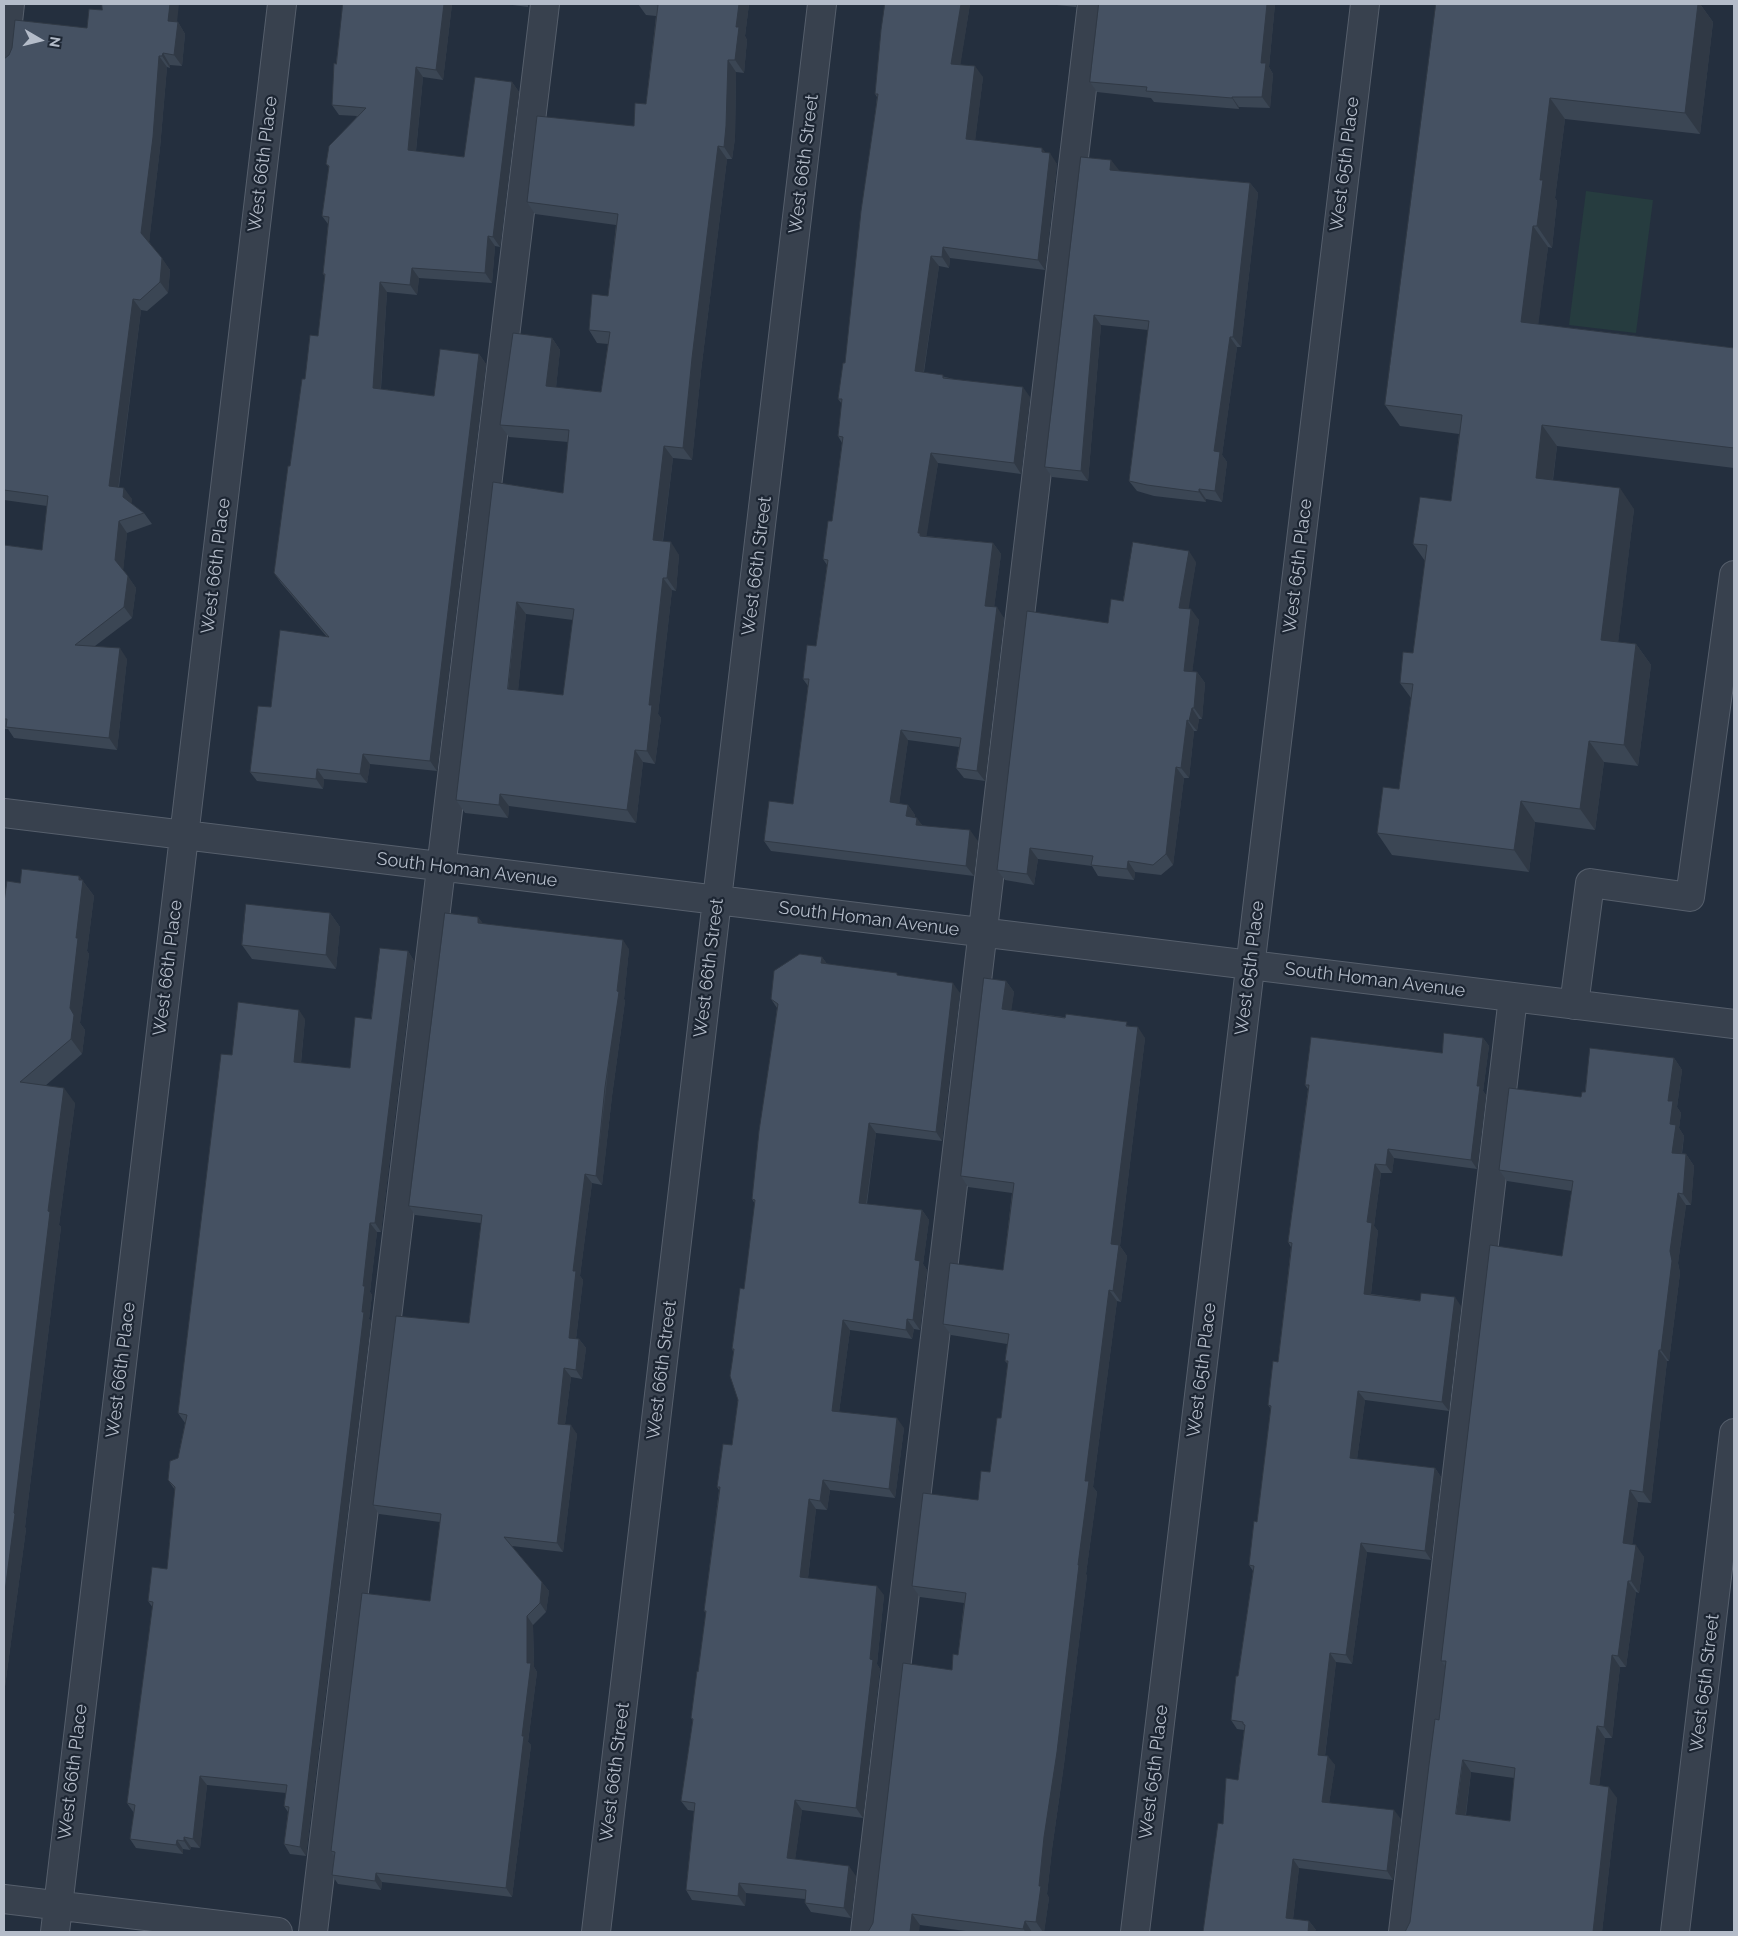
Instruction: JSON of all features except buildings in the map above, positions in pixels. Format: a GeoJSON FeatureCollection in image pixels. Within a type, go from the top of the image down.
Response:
{"type":"FeatureCollection","features":[{"type":"Feature","properties":{"kind":"street"},"geometry":{"type":"LineString","coordinates":[[4,57],[10,4]]}},
{"type":"Feature","properties":{"kind":"street","name":"West 66th Place"},"geometry":{"type":"LineString","coordinates":[[56,1919],[282,4]]}},
{"type":"Feature","properties":{"kind":"street"},"geometry":{"type":"LineString","coordinates":[[313,1932],[545,4]]}},
{"type":"Feature","properties":{"kind":"street","name":"West 66th Street"},"geometry":{"type":"LineString","coordinates":[[596,1932],[822,4]]}},
{"type":"Feature","properties":{"kind":"street"},"geometry":{"type":"LineString","coordinates":[[865,1932],[1092,4]]}},
{"type":"Feature","properties":{"kind":"street","name":"West 65th Place"},"geometry":{"type":"LineString","coordinates":[[1135,1932],[1364,4]]}},
{"type":"Feature","properties":{"kind":"street"},"geometry":{"type":"LineString","coordinates":[[1574,1004],[1590,883],[1690,897],[1734,575]]}},
{"type":"Feature","properties":{"kind":"street","name":"South Homan Avenue"},"geometry":{"type":"LineString","coordinates":[[4,813],[1734,1024]]}},
{"type":"Feature","properties":{"kind":"street"},"geometry":{"type":"LineString","coordinates":[[1403,1932],[1512,997]]}},
{"type":"Feature","properties":{"kind":"street","name":"West 65th Street"},"geometry":{"type":"LineString","coordinates":[[1675,1932],[1734,1433]]}},
{"type":"Feature","properties":{"kind":"street"},"geometry":{"type":"LineString","coordinates":[[4,1899],[56,1919],[278,1932]]}},
{"type":"Feature","properties":{"kind":"green space"},"geometry":{"type":"Polygon","coordinates":[[[1586,191],[1653,200],[1636,333],[1569,325],[1586,191]]]}}]}
